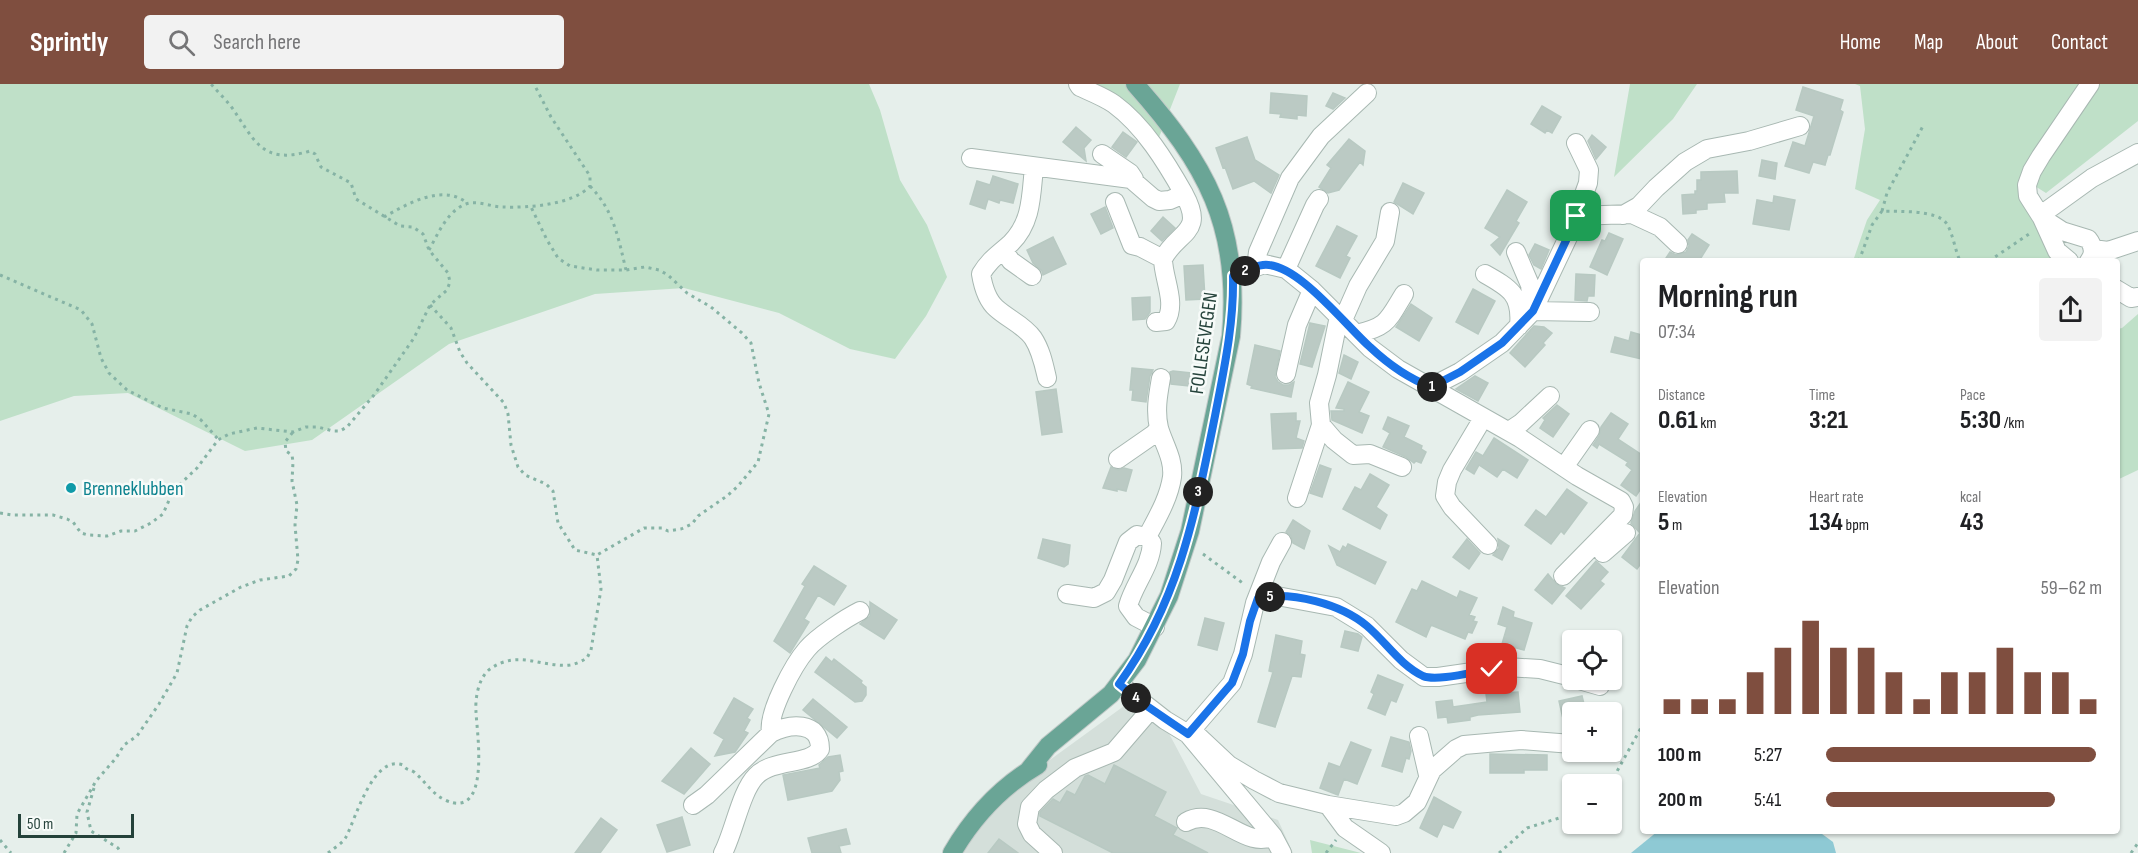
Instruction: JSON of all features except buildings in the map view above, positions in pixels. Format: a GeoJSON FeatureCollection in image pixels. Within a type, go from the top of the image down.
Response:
{"type":"FeatureCollection","features":[{"type":"Feature","properties":{"kind":"main road","name":"FOLLESEVEGEN"},"geometry":{"type":"LineString","coordinates":[[952,853],[969,826],[988,804],[1028,771],[1048,746],[1105,700],[1137,660],[1169,596],[1195,509],[1231,336],[1234,304],[1233,276],[1226,237],[1211,193],[1194,160],[1175,131],[1135,84]]}},
{"type":"Feature","properties":{"kind":"street"},"geometry":{"type":"LineString","coordinates":[[1078,84],[1113,104],[1133,121],[1170,169],[1189,203],[1192,218],[1190,228],[1168,250],[1163,259],[1132,245],[1115,202]]}},
{"type":"Feature","properties":{"kind":"street"},"geometry":{"type":"LineString","coordinates":[[2066,258],[2057,250],[2027,192],[2027,185],[2032,171],[2060,126],[2090,84]]}},
{"type":"Feature","properties":{"kind":"street"},"geometry":{"type":"LineString","coordinates":[[1256,267],[1258,252],[1290,178],[1321,136],[1367,93]]}},
{"type":"Feature","properties":{"kind":"street"},"geometry":{"type":"LineString","coordinates":[[1623,215],[1639,206],[1685,162],[1707,149],[1749,141],[1800,126]]}},
{"type":"Feature","properties":{"kind":"street"},"geometry":{"type":"LineString","coordinates":[[1431,387],[1460,372],[1502,343],[1533,311],[1585,195],[1589,170],[1576,143]]}},
{"type":"Feature","properties":{"kind":"street"},"geometry":{"type":"LineString","coordinates":[[2043,220],[2049,209],[2092,178],[2138,153]]}},
{"type":"Feature","properties":{"kind":"street"},"geometry":{"type":"LineString","coordinates":[[1102,154],[1130,173],[1135,181],[1159,201],[1170,200],[1184,194]]}},
{"type":"Feature","properties":{"kind":"street"},"geometry":{"type":"LineString","coordinates":[[970,158],[1135,181]]}},
{"type":"Feature","properties":{"kind":"street"},"geometry":{"type":"LineString","coordinates":[[1034,167],[1030,210],[1023,229],[988,262],[981,274],[983,286],[996,308],[1010,317],[1033,338],[1040,352],[1047,378]]}},
{"type":"Feature","properties":{"kind":"street"},"geometry":{"type":"LineString","coordinates":[[1286,269],[1319,200]]}},
{"type":"Feature","properties":{"kind":"street"},"geometry":{"type":"LineString","coordinates":[[1298,498],[1321,426],[1319,403],[1341,318],[1385,241],[1390,212]]}},
{"type":"Feature","properties":{"kind":"street"},"geometry":{"type":"LineString","coordinates":[[1576,216],[1634,214],[1660,228],[1678,244]]}},
{"type":"Feature","properties":{"kind":"street"},"geometry":{"type":"LineString","coordinates":[[2043,220],[2062,231],[2088,239],[2091,255],[2138,241]]}},
{"type":"Feature","properties":{"kind":"street"},"geometry":{"type":"LineString","coordinates":[[1003,250],[1011,261],[1032,276]]}},
{"type":"Feature","properties":{"kind":"street"},"geometry":{"type":"LineString","coordinates":[[1516,252],[1530,285],[1533,311]]}},
{"type":"Feature","properties":{"kind":"street","name":"FOLLESEVEGEN"},"geometry":{"type":"LineString","coordinates":[[1156,322],[1166,321],[1169,314],[1170,301],[1163,259]]}},
{"type":"Feature","properties":{"kind":"street"},"geometry":{"type":"LineString","coordinates":[[1233,276],[1264,264],[1286,269],[1312,290],[1370,348],[1398,369],[1509,431],[1621,501],[1624,507],[1623,515],[1563,576]]}},
{"type":"Feature","properties":{"kind":"street"},"geometry":{"type":"LineString","coordinates":[[1485,274],[1507,286],[1521,309],[1519,326]]}},
{"type":"Feature","properties":{"kind":"street"},"geometry":{"type":"LineString","coordinates":[[1286,374],[1297,325],[1312,290]]}},
{"type":"Feature","properties":{"kind":"street"},"geometry":{"type":"LineString","coordinates":[[2120,291],[2132,298],[2138,297]]}},
{"type":"Feature","properties":{"kind":"street"},"geometry":{"type":"LineString","coordinates":[[1356,334],[1374,330],[1385,324],[1404,294]]}},
{"type":"Feature","properties":{"kind":"street"},"geometry":{"type":"LineString","coordinates":[[1533,311],[1590,312]]}},
{"type":"Feature","properties":{"kind":"street","name":"FOLLESEVEGEN"},"geometry":{"type":"LineString","coordinates":[[1155,627],[1136,617],[1128,606],[1131,593],[1152,555],[1152,543],[1147,537],[1168,495],[1172,476],[1170,458],[1160,428],[1157,401],[1161,378]]}},
{"type":"Feature","properties":{"kind":"street"},"geometry":{"type":"LineString","coordinates":[[1509,431],[1550,396]]}},
{"type":"Feature","properties":{"kind":"street"},"geometry":{"type":"LineString","coordinates":[[1483,418],[1452,470],[1445,496],[1452,507],[1488,545]]}},
{"type":"Feature","properties":{"kind":"street"},"geometry":{"type":"LineString","coordinates":[[1321,426],[1353,455],[1370,454],[1402,467]]}},
{"type":"Feature","properties":{"kind":"street"},"geometry":{"type":"LineString","coordinates":[[1118,459],[1160,428]]}},
{"type":"Feature","properties":{"kind":"street"},"geometry":{"type":"LineString","coordinates":[[1564,467],[1590,430]]}},
{"type":"Feature","properties":{"kind":"street"},"geometry":{"type":"LineString","coordinates":[[1592,546],[1600,556],[1626,532]]}},
{"type":"Feature","properties":{"kind":"street"},"geometry":{"type":"LineString","coordinates":[[1066,594],[1094,598],[1106,592],[1128,542],[1137,535],[1147,537]]}},
{"type":"Feature","properties":{"kind":"street"},"geometry":{"type":"LineString","coordinates":[[1188,734],[1232,683],[1243,654],[1258,598],[1271,562],[1282,542]]}},
{"type":"Feature","properties":{"kind":"street"},"geometry":{"type":"LineString","coordinates":[[1258,598],[1277,596],[1336,607],[1367,626],[1401,660],[1424,676],[1438,677],[1507,668],[1540,669],[1562,674]]}},
{"type":"Feature","properties":{"kind":"street"},"geometry":{"type":"LineString","coordinates":[[771,732],[770,722],[775,707],[794,668],[807,648],[860,611]]}},
{"type":"Feature","properties":{"kind":"street"},"geometry":{"type":"LineString","coordinates":[[1119,684],[1188,734],[1273,836],[1282,853]]}},
{"type":"Feature","properties":{"kind":"street"},"geometry":{"type":"LineString","coordinates":[[1053,853],[1032,834],[1027,824],[1030,807],[1046,790],[1075,768],[1114,752],[1144,704]]}},
{"type":"Feature","properties":{"kind":"street"},"geometry":{"type":"LineString","coordinates":[[693,805],[707,795],[771,732],[784,727],[802,726],[814,733],[819,740],[820,749],[812,756],[772,765],[755,777],[748,787],[723,853]]}},
{"type":"Feature","properties":{"kind":"street"},"geometry":{"type":"LineString","coordinates":[[1188,734],[1198,736],[1229,765],[1279,793],[1328,805],[1396,816],[1404,813],[1417,802],[1428,775],[1446,757],[1464,745],[1521,740],[1562,743]]}},
{"type":"Feature","properties":{"kind":"street"},"geometry":{"type":"LineString","coordinates":[[1419,736],[1428,775]]}},
{"type":"Feature","properties":{"kind":"street"},"geometry":{"type":"LineString","coordinates":[[1328,805],[1345,828],[1381,853]]}},
{"type":"Feature","properties":{"kind":"street"},"geometry":{"type":"LineString","coordinates":[[1186,822],[1201,818],[1214,820],[1253,838],[1273,836]]}},
{"type":"Feature","properties":{"kind":"path"},"geometry":{"type":"LineString","coordinates":[[0,513],[67,519],[73,522],[81,533],[88,536],[107,536],[122,531],[135,531],[163,514],[173,491],[197,468],[218,440],[229,434],[258,428],[293,432],[306,427],[340,431],[347,427],[374,394],[414,338],[430,305],[447,290],[450,282],[448,273],[429,250],[423,234],[413,227],[400,226],[356,199],[351,183],[321,167],[315,154],[310,151],[295,155],[278,154],[263,149],[253,140],[229,104],[211,84]]}},
{"type":"Feature","properties":{"kind":"path"},"geometry":{"type":"LineString","coordinates":[[534,84],[551,117],[590,177],[590,186],[602,199],[612,217],[626,270]]}},
{"type":"Feature","properties":{"kind":"path"},"geometry":{"type":"LineString","coordinates":[[1860,258],[1872,225],[1882,211],[1887,193],[1923,126]]}},
{"type":"Feature","properties":{"kind":"path"},"geometry":{"type":"LineString","coordinates":[[384,217],[405,205],[444,195],[458,196],[467,203],[502,207],[560,202],[573,198],[590,186]]}},
{"type":"Feature","properties":{"kind":"path"},"geometry":{"type":"LineString","coordinates":[[429,250],[447,219],[467,203]]}},
{"type":"Feature","properties":{"kind":"path"},"geometry":{"type":"LineString","coordinates":[[430,305],[451,328],[467,363],[504,403],[508,414],[511,444],[518,467],[525,475],[546,484],[553,491],[558,523],[575,550],[597,555],[644,528],[662,528],[669,531],[681,529],[692,524],[698,516],[738,486],[758,462],[769,414],[759,383],[751,343],[711,307],[687,293],[668,275],[659,270],[645,267],[626,270],[597,270],[570,266],[558,258],[530,205]]}},
{"type":"Feature","properties":{"kind":"path"},"geometry":{"type":"LineString","coordinates":[[1882,211],[1931,214],[1940,218],[1947,224],[1959,258]]}},
{"type":"Feature","properties":{"kind":"path"},"geometry":{"type":"LineString","coordinates":[[1993,258],[2043,220]]}},
{"type":"Feature","properties":{"kind":"path"},"geometry":{"type":"LineString","coordinates":[[0,275],[81,310],[92,324],[101,358],[116,379],[128,390],[163,408],[192,414],[201,420],[218,440]]}},
{"type":"Feature","properties":{"kind":"path"},"geometry":{"type":"LineString","coordinates":[[64,853],[76,833],[77,813],[96,781],[124,745],[136,736],[159,704],[177,673],[187,626],[192,617],[241,587],[260,580],[289,576],[296,569],[298,560],[295,525],[297,505],[292,481],[292,455],[286,451],[285,442],[293,432]]}},
{"type":"Feature","properties":{"kind":"path"},"geometry":{"type":"LineString","coordinates":[[1203,554],[1241,580],[1258,598]]}},
{"type":"Feature","properties":{"kind":"path"},"geometry":{"type":"LineString","coordinates":[[328,853],[344,840],[358,808],[376,776],[385,766],[394,763],[403,765],[415,773],[440,798],[451,803],[461,804],[468,799],[473,791],[480,753],[476,711],[477,694],[481,682],[488,670],[514,660],[528,659],[567,665],[587,658],[596,627],[601,589],[597,555]]}},
{"type":"Feature","properties":{"kind":"path"},"geometry":{"type":"LineString","coordinates":[[1616,774],[1640,730]]}},
{"type":"Feature","properties":{"kind":"path"},"geometry":{"type":"LineString","coordinates":[[96,781],[87,812],[91,831],[118,848],[121,853]]}},
{"type":"Feature","properties":{"kind":"path"},"geometry":{"type":"LineString","coordinates":[[1499,853],[1527,828],[1562,817]]}},
{"type":"Feature","properties":{"kind":"path"},"geometry":{"type":"LineString","coordinates":[[0,840],[11,853]]}},
{"type":"Feature","properties":{"kind":"path"},"geometry":{"type":"LineString","coordinates":[[2131,853],[2138,843]]}},
{"type":"Feature","properties":{"kind":"shaded area"},"geometry":{"type":"Polygon","coordinates":[[[1146,690],[1201,794],[1278,820],[1293,853],[953,853],[1021,781],[1146,690]]]}},
{"type":"Feature","properties":{"kind":"green space"},"geometry":{"type":"Polygon","coordinates":[[[0,84],[869,84],[880,110],[900,180],[927,225],[947,277],[926,316],[895,359],[850,349],[779,313],[684,288],[595,294],[449,344],[312,440],[245,451],[128,393],[74,396],[0,421],[0,84]]]}},
{"type":"Feature","properties":{"kind":"green space"},"geometry":{"type":"Polygon","coordinates":[[[1085,84],[1180,84],[1156,145],[1085,84]]]}},
{"type":"Feature","properties":{"kind":"green space"},"geometry":{"type":"Polygon","coordinates":[[[1630,84],[1697,84],[1673,119],[1614,177],[1630,84]]]}},
{"type":"Feature","properties":{"kind":"green space"},"geometry":{"type":"Polygon","coordinates":[[[1855,84],[2138,84],[2138,121],[2046,193],[2022,178],[2060,258],[1854,258],[1867,220],[1880,200],[1855,189],[1865,129],[1860,86],[1855,84]]]}},
{"type":"Feature","properties":{"kind":"green space"},"geometry":{"type":"Polygon","coordinates":[[[2138,314],[2138,470],[2120,479],[2120,328],[2138,314]]]}},
{"type":"Feature","properties":{"kind":"green space"},"geometry":{"type":"Polygon","coordinates":[[[1310,840],[1361,853],[1312,853],[1310,840]]]}},
{"type":"Feature","properties":{"kind":"water"},"geometry":{"type":"Polygon","coordinates":[[[1654,834],[1822,834],[1833,842],[1836,853],[1631,853],[1654,834]]]}},
{"type":"Feature","properties":{"kind":"place","name":"Brenneklubben"},"geometry":{"type":"Point","coordinates":[71,488]}},
{"type":"Feature","properties":{"kind":"route"},"geometry":{"type":"LineString","coordinates":[[1492,669],[1438,677],[1424,676],[1401,660],[1367,626],[1348,613],[1336,607],[1277,596],[1258,598],[1243,654],[1232,683],[1188,734],[1119,684],[1137,660],[1155,627],[1169,596],[1185,549],[1231,336],[1234,304],[1233,276],[1264,264],[1286,269],[1312,290],[1370,348],[1398,369],[1431,387],[1460,372],[1502,343],[1533,311],[1576,216]]}}]}
